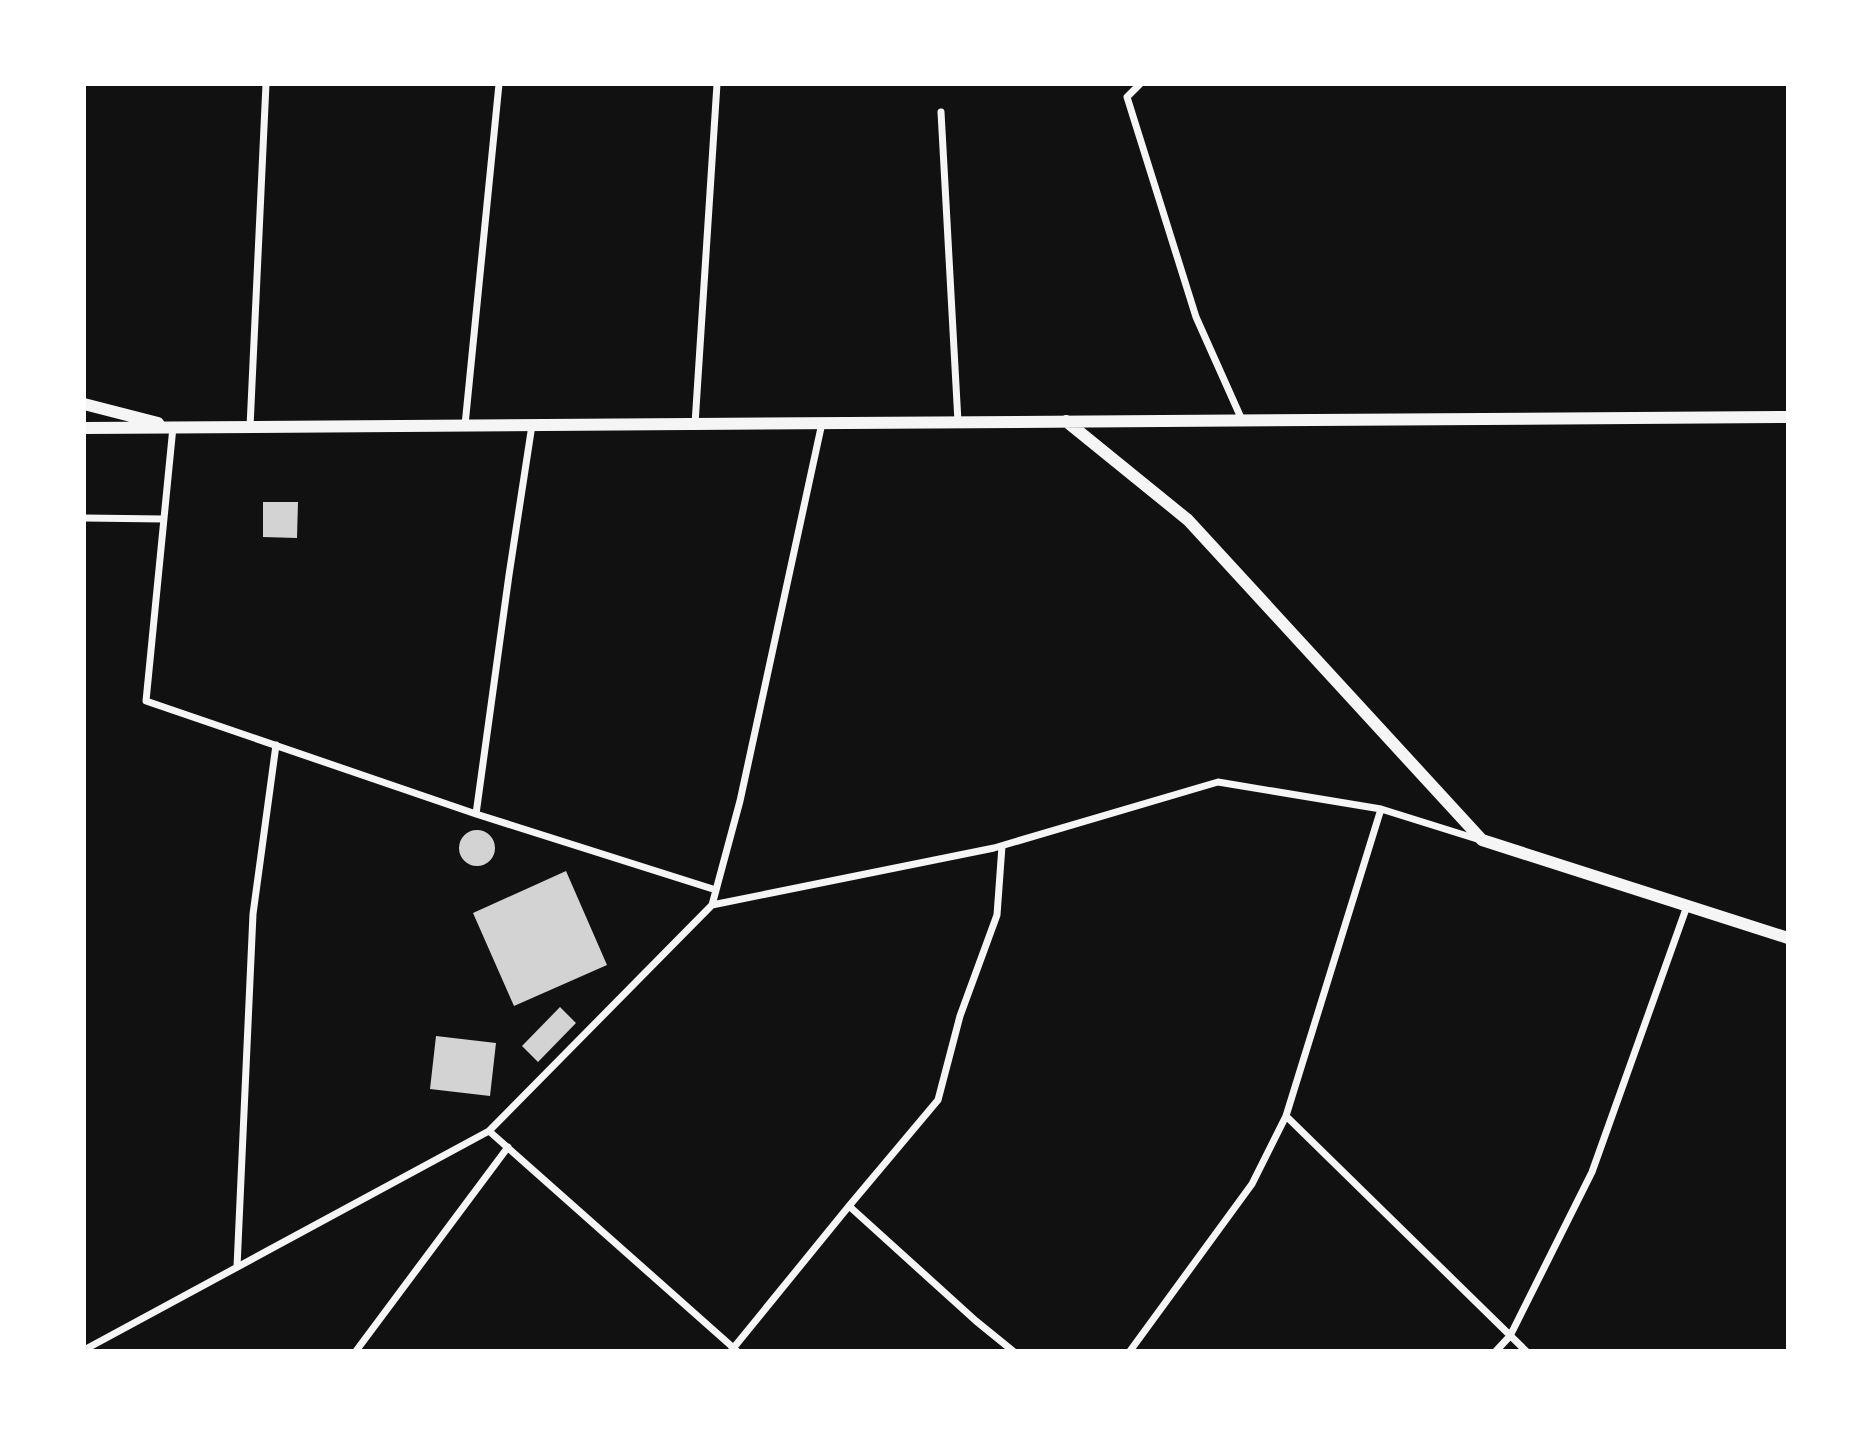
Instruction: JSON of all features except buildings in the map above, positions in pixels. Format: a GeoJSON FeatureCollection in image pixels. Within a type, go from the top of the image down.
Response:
{"type":"FeatureCollection","features":[{"type":"Feature","properties":{"kind":"street"},"geometry":{"type":"LineString","coordinates":[[250,427],[266,84]]}},
{"type":"Feature","properties":{"kind":"street"},"geometry":{"type":"LineString","coordinates":[[465,425],[499,84]]}},
{"type":"Feature","properties":{"kind":"street"},"geometry":{"type":"LineString","coordinates":[[695,424],[717,84]]}},
{"type":"Feature","properties":{"kind":"street"},"geometry":{"type":"LineString","coordinates":[[1140,84],[1126,97],[1196,317],[1242,419]]}},
{"type":"Feature","properties":{"kind":"street"},"geometry":{"type":"LineString","coordinates":[[941,112],[958,422]]}},
{"type":"Feature","properties":{"kind":"street"},"geometry":{"type":"LineString","coordinates":[[84,404],[173,427]]}},
{"type":"Feature","properties":{"kind":"street"},"geometry":{"type":"LineString","coordinates":[[84,428],[1788,416]]}},
{"type":"Feature","properties":{"kind":"street"},"geometry":{"type":"LineString","coordinates":[[1066,421],[1188,520],[1482,840]]}},
{"type":"Feature","properties":{"kind":"street"},"geometry":{"type":"LineString","coordinates":[[84,1350],[489,1130],[712,905],[740,801],[822,423]]}},
{"type":"Feature","properties":{"kind":"street"},"geometry":{"type":"LineString","coordinates":[[476,814],[532,425]]}},
{"type":"Feature","properties":{"kind":"street"},"geometry":{"type":"LineString","coordinates":[[173,427],[146,701],[476,814],[716,890]]}},
{"type":"Feature","properties":{"kind":"street"},"geometry":{"type":"LineString","coordinates":[[84,518],[164,519]]}},
{"type":"Feature","properties":{"kind":"street"},"geometry":{"type":"LineString","coordinates":[[237,1267],[253,914],[275,745]]}},
{"type":"Feature","properties":{"kind":"street"},"geometry":{"type":"LineString","coordinates":[[712,905],[1002,845],[1218,782],[1381,809],[1788,938]]}},
{"type":"Feature","properties":{"kind":"street"},"geometry":{"type":"LineString","coordinates":[[1130,1351],[1252,1184],[1286,1116],[1381,809]]}},
{"type":"Feature","properties":{"kind":"street"},"geometry":{"type":"LineString","coordinates":[[489,1130],[734,1350],[938,1100],[960,1016],[997,915],[1002,845]]}},
{"type":"Feature","properties":{"kind":"street"},"geometry":{"type":"LineString","coordinates":[[1496,1351],[1510,1336],[1592,1172],[1687,906]]}},
{"type":"Feature","properties":{"kind":"street"},"geometry":{"type":"LineString","coordinates":[[1286,1116],[1526,1351]]}},
{"type":"Feature","properties":{"kind":"street"},"geometry":{"type":"LineString","coordinates":[[356,1351],[508,1147]]}},
{"type":"Feature","properties":{"kind":"street"},"geometry":{"type":"LineString","coordinates":[[849,1206],[1013,1351]]}}]}
